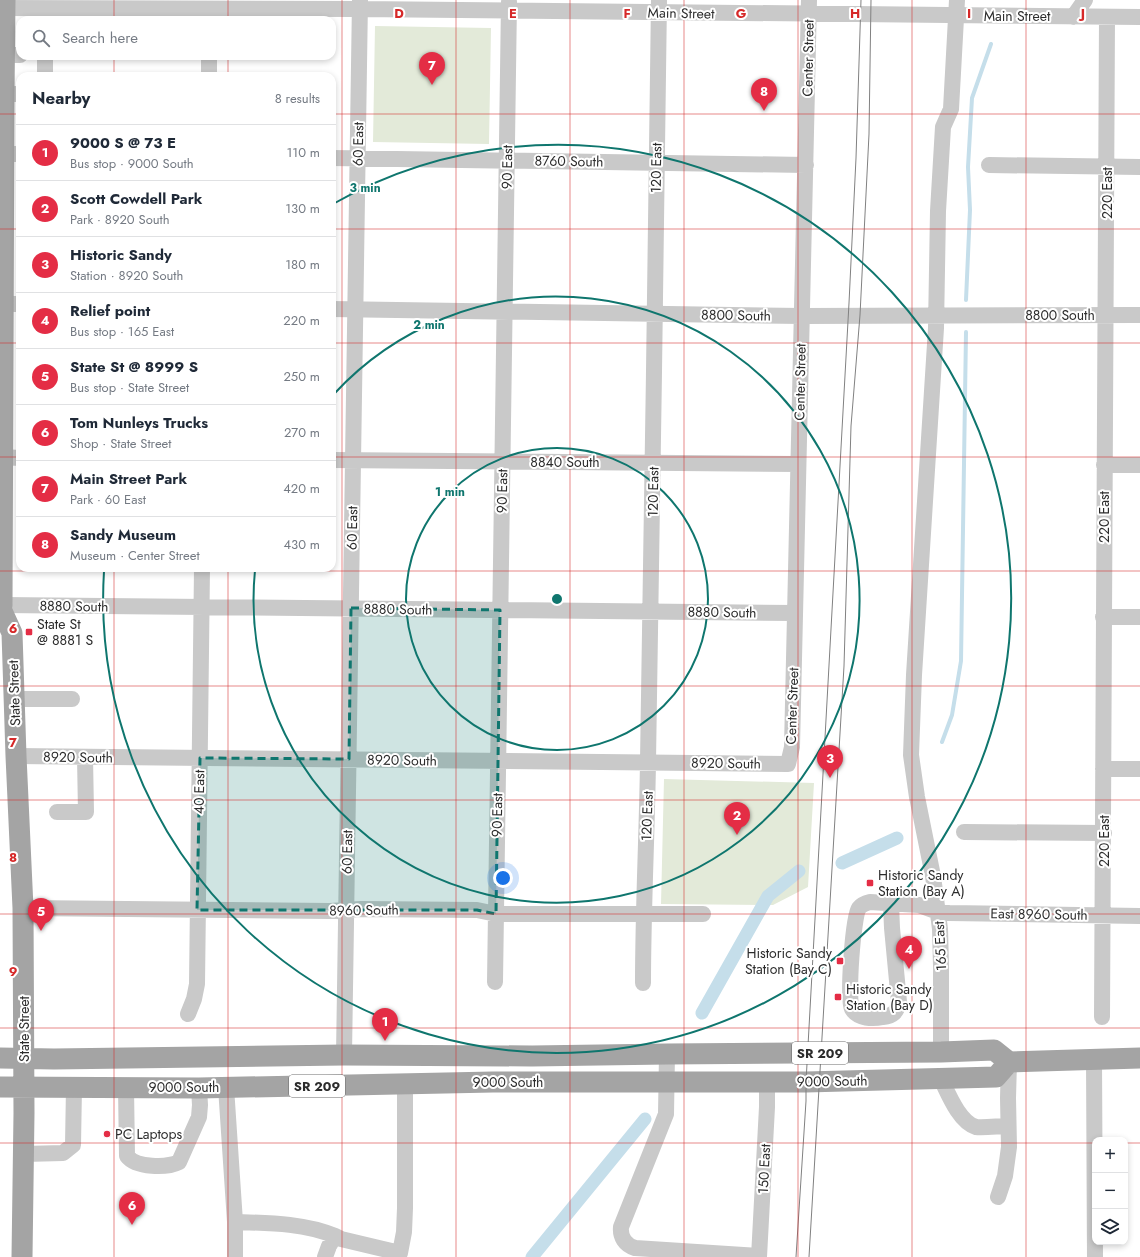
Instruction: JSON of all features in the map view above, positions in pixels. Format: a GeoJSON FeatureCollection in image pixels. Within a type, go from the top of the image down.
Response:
{"type":"FeatureCollection","features":[{"type":"Feature","properties":{"kind":"main road","name":"State Street"},"geometry":{"type":"LineString","coordinates":[[4,6],[12,55],[12,154],[2,197],[11,304],[1,388],[11,457],[1,602],[12,633],[23,908],[24,1154],[22,1257]]}},
{"type":"Feature","properties":{"kind":"main road","name":"9000 South"},"geometry":{"type":"LineString","coordinates":[[0,1058],[24,1059],[344,1055],[532,1056],[941,1052],[994,1050],[1009,1062],[996,1076],[941,1079],[767,1082],[493,1082],[199,1088],[0,1087]]}},
{"type":"Feature","properties":{"kind":"main road"},"geometry":{"type":"LineString","coordinates":[[700,1054],[754,1071],[767,1082]]}},
{"type":"Feature","properties":{"kind":"main road"},"geometry":{"type":"LineString","coordinates":[[405,1084],[407,1076],[416,1070],[479,1069],[532,1056]]}},
{"type":"Feature","properties":{"kind":"main road"},"geometry":{"type":"LineString","coordinates":[[1009,1062],[1140,1058]]}},
{"type":"Feature","properties":{"kind":"street","name":"165 East"},"geometry":{"type":"LineString","coordinates":[[941,1052],[940,929],[933,876],[917,797],[911,754],[914,675],[937,315],[938,211],[942,127],[952,109],[957,0]]}},
{"type":"Feature","properties":{"kind":"street"},"geometry":{"type":"LineString","coordinates":[[1073,17],[1085,0]]}},
{"type":"Feature","properties":{"kind":"street","name":"Main Street"},"geometry":{"type":"LineString","coordinates":[[4,6],[47,14],[360,4],[809,7],[957,16],[1140,17]]}},
{"type":"Feature","properties":{"kind":"street","name":"60 East"},"geometry":{"type":"LineString","coordinates":[[344,1055],[360,4]]}},
{"type":"Feature","properties":{"kind":"street","name":"90 East"},"geometry":{"type":"LineString","coordinates":[[495,982],[509,6]]}},
{"type":"Feature","properties":{"kind":"street","name":"120 East"},"geometry":{"type":"LineString","coordinates":[[643,983],[643,914],[648,762],[653,463],[659,6]]}},
{"type":"Feature","properties":{"kind":"street","name":"Center Street"},"geometry":{"type":"LineString","coordinates":[[788,764],[792,747],[809,7]]}},
{"type":"Feature","properties":{"kind":"street","name":"220 East"},"geometry":{"type":"LineString","coordinates":[[1102,1018],[1107,17]]}},
{"type":"Feature","properties":{"kind":"street"},"geometry":{"type":"LineString","coordinates":[[45,60],[45,72]]}},
{"type":"Feature","properties":{"kind":"street"},"geometry":{"type":"LineString","coordinates":[[209,72],[210,60]]}},
{"type":"Feature","properties":{"kind":"street","name":"8760 South"},"geometry":{"type":"LineString","coordinates":[[336,158],[806,165]]}},
{"type":"Feature","properties":{"kind":"street"},"geometry":{"type":"LineString","coordinates":[[990,165],[1140,167]]}},
{"type":"Feature","properties":{"kind":"street","name":"8800 South"},"geometry":{"type":"LineString","coordinates":[[336,309],[802,316],[1140,315]]}},
{"type":"Feature","properties":{"kind":"street","name":"8840 South"},"geometry":{"type":"LineString","coordinates":[[336,460],[798,464]]}},
{"type":"Feature","properties":{"kind":"street"},"geometry":{"type":"LineString","coordinates":[[1104,465],[1140,465]]}},
{"type":"Feature","properties":{"kind":"street","name":"40 East"},"geometry":{"type":"LineString","coordinates":[[188,1014],[194,999],[197,984],[202,572]]}},
{"type":"Feature","properties":{"kind":"street","name":"8880 South"},"geometry":{"type":"LineString","coordinates":[[1,602],[202,607],[795,613]]}},
{"type":"Feature","properties":{"kind":"street"},"geometry":{"type":"LineString","coordinates":[[1103,617],[1140,617]]}},
{"type":"Feature","properties":{"kind":"street"},"geometry":{"type":"LineString","coordinates":[[14,699],[72,699]]}},
{"type":"Feature","properties":{"kind":"street","name":"8920 South"},"geometry":{"type":"LineString","coordinates":[[16,756],[788,764]]}},
{"type":"Feature","properties":{"kind":"street"},"geometry":{"type":"LineString","coordinates":[[57,812],[86,812],[85,757]]}},
{"type":"Feature","properties":{"kind":"street"},"geometry":{"type":"LineString","coordinates":[[1103,769],[1140,769]]}},
{"type":"Feature","properties":{"kind":"street"},"geometry":{"type":"LineString","coordinates":[[964,832],[1104,833]]}},
{"type":"Feature","properties":{"kind":"street","name":"East 8960 South"},"geometry":{"type":"LineString","coordinates":[[891,904],[899,1002],[898,1009],[889,1016],[880,1018],[866,1018],[855,1012],[850,1002],[851,967],[856,916],[859,908],[864,904],[870,902],[919,906],[938,912],[949,913],[1140,916]]}},
{"type":"Feature","properties":{"kind":"street","name":"8960 South"},"geometry":{"type":"LineString","coordinates":[[23,908],[198,910],[477,910],[496,914],[703,914]]}},
{"type":"Feature","properties":{"kind":"street"},"geometry":{"type":"LineString","coordinates":[[667,1054],[666,1114],[621,1227],[622,1236],[630,1247],[635,1248],[759,1256]]}},
{"type":"Feature","properties":{"kind":"street"},"geometry":{"type":"LineString","coordinates":[[1094,1059],[1095,1257]]}},
{"type":"Feature","properties":{"kind":"street"},"geometry":{"type":"LineString","coordinates":[[998,1197],[1004,1176],[1009,1147],[1009,1062]]}},
{"type":"Feature","properties":{"kind":"street"},"geometry":{"type":"LineString","coordinates":[[941,1079],[964,1119],[976,1127],[1008,1126]]}},
{"type":"Feature","properties":{"kind":"street","name":"150 East"},"geometry":{"type":"LineString","coordinates":[[759,1256],[767,1082]]}},
{"type":"Feature","properties":{"kind":"street"},"geometry":{"type":"LineString","coordinates":[[235,1222],[268,1223],[310,1228],[341,1239],[400,1255],[404,1232],[405,1208],[405,1084]]}},
{"type":"Feature","properties":{"kind":"street"},"geometry":{"type":"LineString","coordinates":[[24,1154],[63,1153],[73,1146],[74,1087]]}},
{"type":"Feature","properties":{"kind":"street"},"geometry":{"type":"LineString","coordinates":[[226,1087],[235,1222],[235,1257]]}},
{"type":"Feature","properties":{"kind":"street"},"geometry":{"type":"LineString","coordinates":[[126,1088],[127,1156],[130,1160],[137,1163],[156,1166],[173,1165],[179,1162],[199,1117],[199,1088]]}},
{"type":"Feature","properties":{"kind":"street"},"geometry":{"type":"LineString","coordinates":[[325,1257],[335,1236]]}},
{"type":"Feature","properties":{"kind":"highlighted area"},"geometry":{"type":"Polygon","coordinates":[[[351,608],[500,610],[496,914],[477,910],[197,910],[200,758],[349,759],[351,608]]]}},
{"type":"Feature","properties":{"kind":"green space"},"geometry":{"type":"Polygon","coordinates":[[[375,26],[491,28],[489,144],[373,142],[375,26]]]}},
{"type":"Feature","properties":{"kind":"green space"},"geometry":{"type":"Polygon","coordinates":[[[664,779],[814,783],[808,887],[773,905],[661,904],[664,779]]]}},
{"type":"Feature","properties":{"kind":"waterway"},"geometry":{"type":"LineString","coordinates":[[966,300],[970,210],[968,167],[972,98],[991,44]]}},
{"type":"Feature","properties":{"kind":"waterway"},"geometry":{"type":"LineString","coordinates":[[942,742],[952,715],[961,661],[966,332]]}},
{"type":"Feature","properties":{"kind":"waterway"},"geometry":{"type":"LineString","coordinates":[[842,863],[897,838]]}},
{"type":"Feature","properties":{"kind":"waterway"},"geometry":{"type":"LineString","coordinates":[[702,1013],[768,896],[799,871]]}},
{"type":"Feature","properties":{"kind":"waterway"},"geometry":{"type":"LineString","coordinates":[[532,1257],[645,1119]]}},
{"type":"Feature","properties":{"kind":"tram line"},"geometry":{"type":"LineString","coordinates":[[796,1257],[806,1101],[849,303],[856,158],[861,0]]}},
{"type":"Feature","properties":{"kind":"tram line"},"geometry":{"type":"LineString","coordinates":[[809,1257],[844,666],[851,426],[860,315],[869,134],[871,0]]}},
{"type":"Feature","properties":{"kind":"place","name":"Main Street Park"},"geometry":{"type":"Point","coordinates":[432,85]}},
{"type":"Feature","properties":{"kind":"place","name":"Sandy Museum"},"geometry":{"type":"Point","coordinates":[764,111]}},
{"type":"Feature","properties":{"kind":"place","name":"State St @ 8881 S"},"geometry":{"type":"Point","coordinates":[29,632]}},
{"type":"Feature","properties":{"kind":"place","name":"Historic Sandy"},"geometry":{"type":"Point","coordinates":[830,778]}},
{"type":"Feature","properties":{"kind":"place","name":"Scott Cowdell Park"},"geometry":{"type":"Point","coordinates":[737,835]}},
{"type":"Feature","properties":{"kind":"place","name":"Historic Sandy Station (Bay A)"},"geometry":{"type":"Point","coordinates":[870,883]}},
{"type":"Feature","properties":{"kind":"place","name":"State St @ 8999 S"},"geometry":{"type":"Point","coordinates":[41,931]}},
{"type":"Feature","properties":{"kind":"place","name":"Historic Sandy Station (Bay C)"},"geometry":{"type":"Point","coordinates":[840,961]}},
{"type":"Feature","properties":{"kind":"place","name":"Relief point"},"geometry":{"type":"Point","coordinates":[909,969]}},
{"type":"Feature","properties":{"kind":"place","name":"Historic Sandy Station (Bay D)"},"geometry":{"type":"Point","coordinates":[838,997]}},
{"type":"Feature","properties":{"kind":"place","name":"9000 S @ 73 E"},"geometry":{"type":"Point","coordinates":[385,1041]}},
{"type":"Feature","properties":{"kind":"place","name":"PC Laptops"},"geometry":{"type":"Point","coordinates":[107,1134]}},
{"type":"Feature","properties":{"kind":"place","name":"Tom Nunleys Trucks"},"geometry":{"type":"Point","coordinates":[132,1225]}}]}
